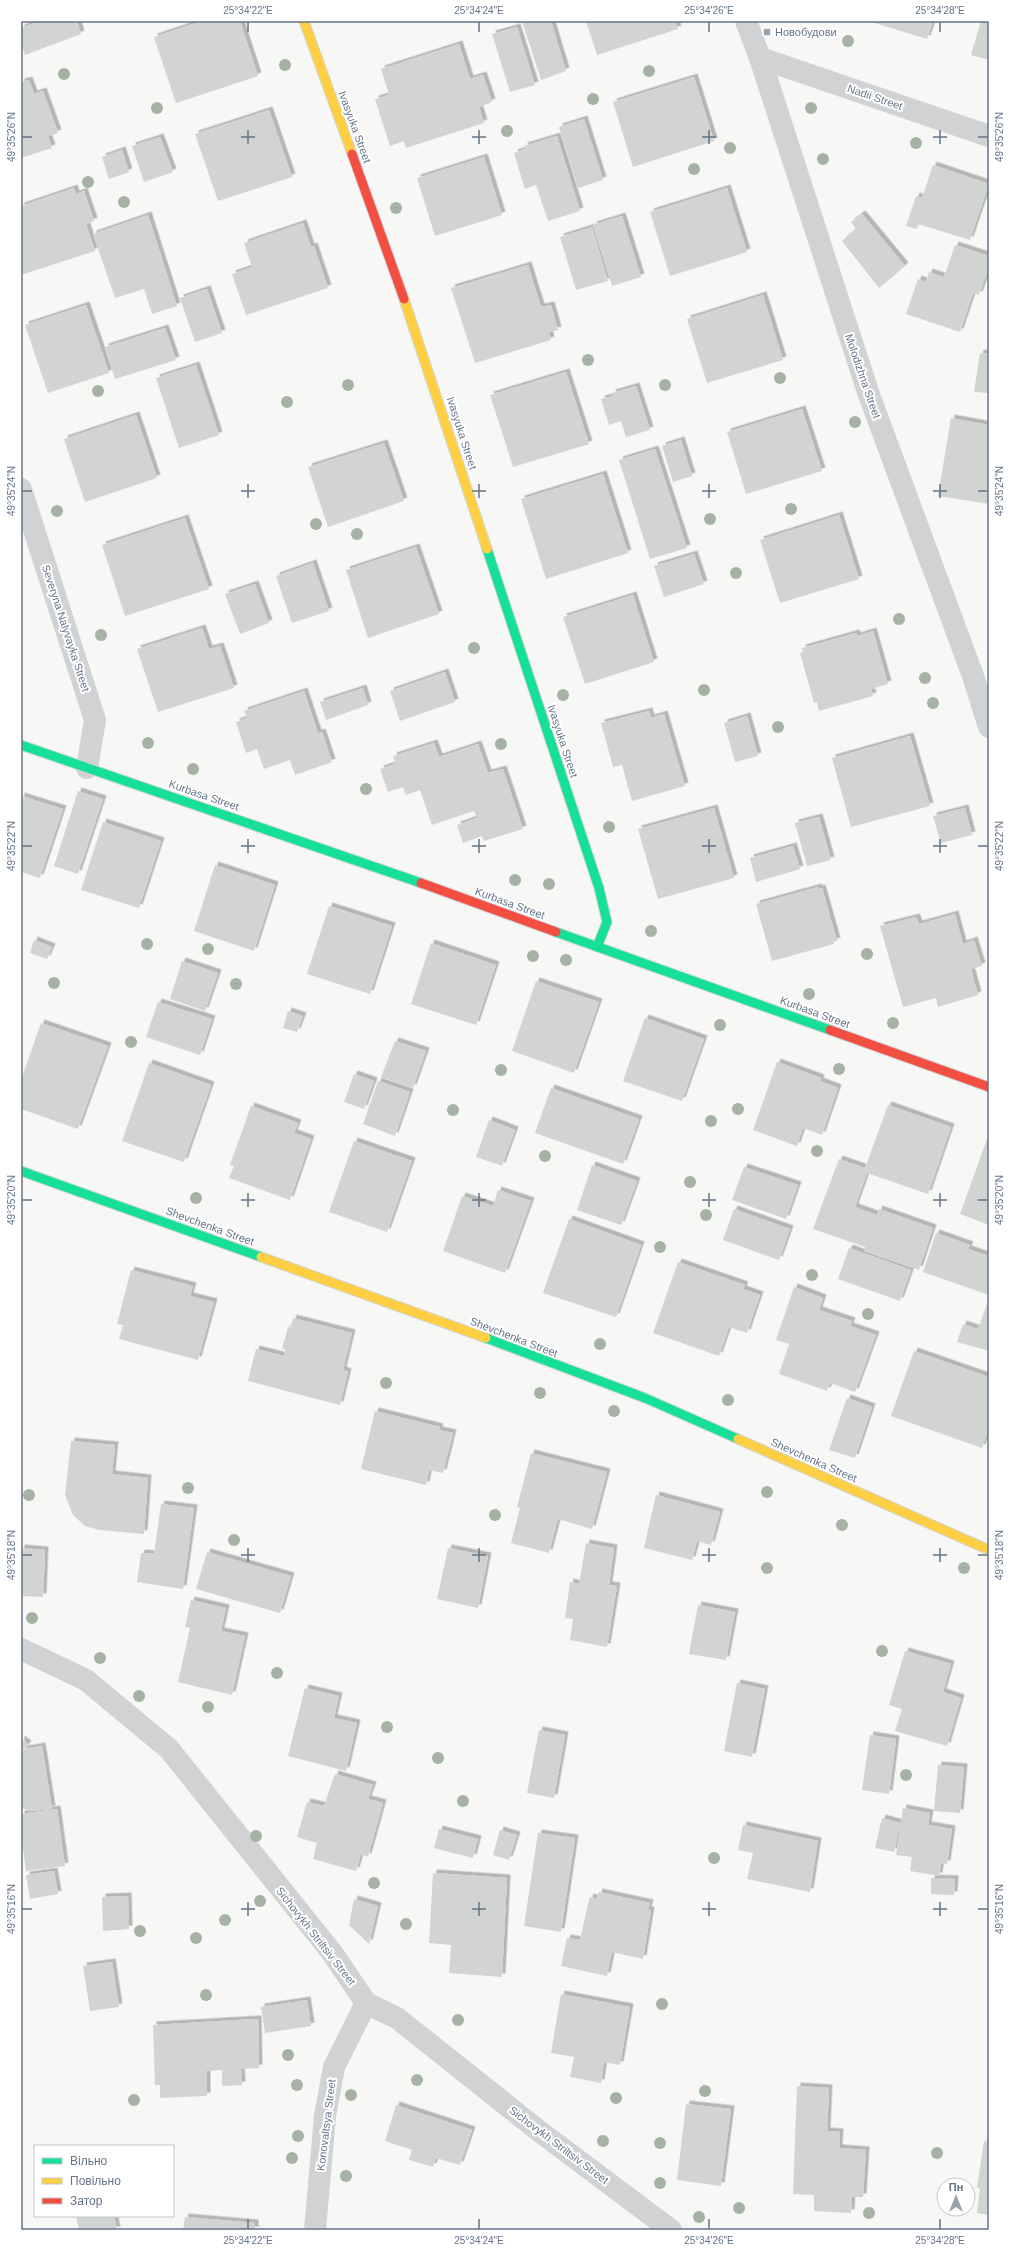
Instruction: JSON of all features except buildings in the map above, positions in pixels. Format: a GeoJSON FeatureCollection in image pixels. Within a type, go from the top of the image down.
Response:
{"type":"FeatureCollection","features":[{"type":"Feature","properties":{"kind":"street","name":"Ivasyuka Street"},"geometry":{"type":"LineString","coordinates":[[304,21],[410,315],[600,888],[607,922],[597,947]]}},
{"type":"Feature","properties":{"kind":"street","name":"Molodizhna Street"},"geometry":{"type":"LineString","coordinates":[[746,21],[760,58],[868,392],[981,674],[989,727]]}},
{"type":"Feature","properties":{"kind":"street","name":"Nadii Street"},"geometry":{"type":"LineString","coordinates":[[760,58],[989,136]]}},
{"type":"Feature","properties":{"kind":"street","name":"Severyna Nalyvayka Street"},"geometry":{"type":"LineString","coordinates":[[21,489],[95,720],[87,768]]}},
{"type":"Feature","properties":{"kind":"street","name":"Kurbasa Street"},"geometry":{"type":"LineString","coordinates":[[21,745],[310,843],[989,1087]]}},
{"type":"Feature","properties":{"kind":"street","name":"Shevchenka Street"},"geometry":{"type":"LineString","coordinates":[[21,1171],[410,1310],[645,1398],[989,1550]]}},
{"type":"Feature","properties":{"kind":"street","name":"Sichovykh Striltsiv Street"},"geometry":{"type":"LineString","coordinates":[[21,1649],[86,1680],[169,1749],[221,1817],[333,1954],[366,2003],[397,2018],[539,2131],[672,2230]]}},
{"type":"Feature","properties":{"kind":"street","name":"Konovaltsya Street"},"geometry":{"type":"LineString","coordinates":[[315,2230],[325,2116],[334,2067],[366,2003]]}},
{"type":"Feature","properties":{"kind":"traffic: fast"},"geometry":{"type":"LineString","coordinates":[[487,549],[599,888],[607,922],[597,947]]}},
{"type":"Feature","properties":{"kind":"traffic: fast"},"geometry":{"type":"LineString","coordinates":[[21,745],[421,883]]}},
{"type":"Feature","properties":{"kind":"traffic: fast"},"geometry":{"type":"LineString","coordinates":[[556,932],[830,1030]]}},
{"type":"Feature","properties":{"kind":"traffic: fast"},"geometry":{"type":"LineString","coordinates":[[21,1171],[261,1257]]}},
{"type":"Feature","properties":{"kind":"traffic: fast"},"geometry":{"type":"LineString","coordinates":[[486,1338],[645,1398],[738,1439]]}},
{"type":"Feature","properties":{"kind":"traffic: slow"},"geometry":{"type":"LineString","coordinates":[[304,21],[352,154]]}},
{"type":"Feature","properties":{"kind":"traffic: slow"},"geometry":{"type":"LineString","coordinates":[[404,299],[487,549]]}},
{"type":"Feature","properties":{"kind":"traffic: slow"},"geometry":{"type":"LineString","coordinates":[[261,1257],[486,1338]]}},
{"type":"Feature","properties":{"kind":"traffic: slow"},"geometry":{"type":"LineString","coordinates":[[738,1439],[989,1550]]}},
{"type":"Feature","properties":{"kind":"traffic: jam"},"geometry":{"type":"LineString","coordinates":[[352,154],[404,299]]}},
{"type":"Feature","properties":{"kind":"traffic: jam"},"geometry":{"type":"LineString","coordinates":[[421,883],[556,932]]}},
{"type":"Feature","properties":{"kind":"traffic: jam"},"geometry":{"type":"LineString","coordinates":[[830,1030],[989,1087]]}},
{"type":"Feature","properties":{"kind":"place","name":"Новобудови"},"geometry":{"type":"Point","coordinates":[767,32]}}]}
